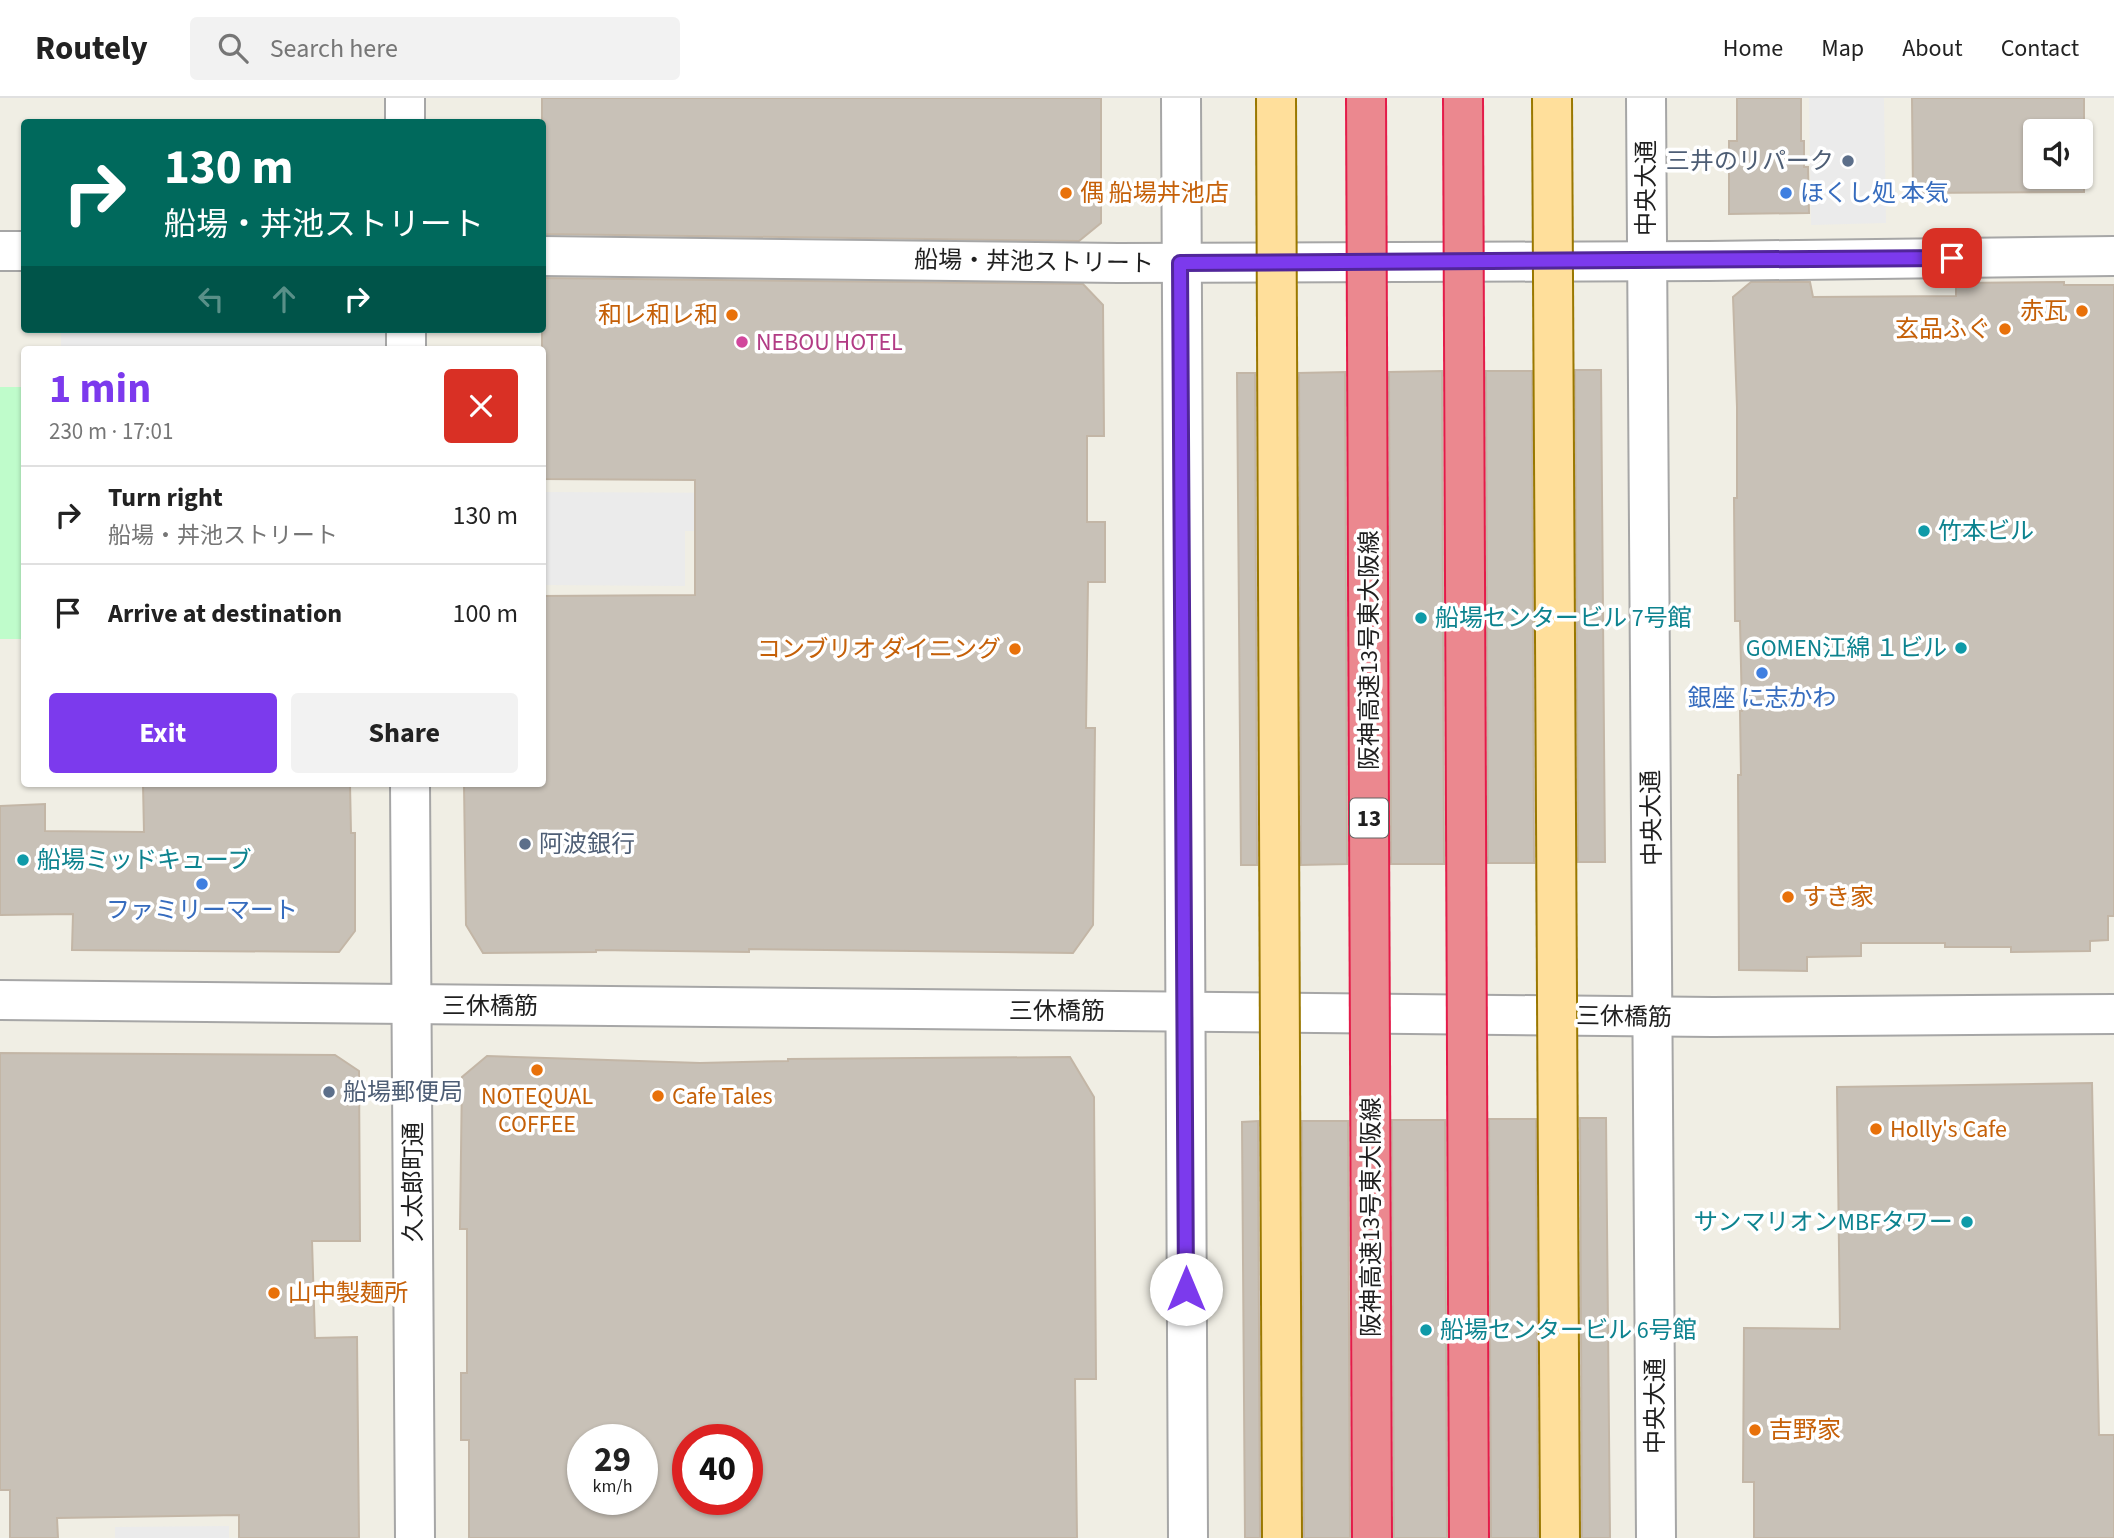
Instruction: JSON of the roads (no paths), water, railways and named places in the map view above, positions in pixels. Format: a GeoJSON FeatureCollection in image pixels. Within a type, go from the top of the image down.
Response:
{"type":"FeatureCollection","features":[{"type":"Feature","properties":{"kind":"highway","name":"阪神高速13号東大阪線"},"geometry":{"type":"LineString","coordinates":[[1367,98],[1372,1538]]}},
{"type":"Feature","properties":{"kind":"highway"},"geometry":{"type":"LineString","coordinates":[[1463,98],[1469,1538]]}},
{"type":"Feature","properties":{"kind":"main road"},"geometry":{"type":"LineString","coordinates":[[1276,98],[1282,1538]]}},
{"type":"Feature","properties":{"kind":"main road"},"geometry":{"type":"LineString","coordinates":[[1552,98],[1560,1538]]}},
{"type":"Feature","properties":{"kind":"street"},"geometry":{"type":"LineString","coordinates":[[404,98],[405,119]]}},
{"type":"Feature","properties":{"kind":"street"},"geometry":{"type":"LineString","coordinates":[[1181,98],[1188,1538]]}},
{"type":"Feature","properties":{"kind":"street","name":"中央大通"},"geometry":{"type":"LineString","coordinates":[[1646,98],[1656,1538]]}},
{"type":"Feature","properties":{"kind":"street"},"geometry":{"type":"LineString","coordinates":[[0,251],[21,251]]}},
{"type":"Feature","properties":{"kind":"street","name":"船場・丼池ストリート"},"geometry":{"type":"LineString","coordinates":[[546,256],[1180,263],[2114,256]]}},
{"type":"Feature","properties":{"kind":"street","name":"久太郎町通"},"geometry":{"type":"LineString","coordinates":[[410,787],[415,1538]]}},
{"type":"Feature","properties":{"kind":"street","name":"三休橋筋"},"geometry":{"type":"LineString","coordinates":[[0,1000],[1654,1017],[2114,1014]]}},
{"type":"Feature","properties":{"kind":"place","name":"三井のリパーク"},"geometry":{"type":"Point","coordinates":[1848,161]}},
{"type":"Feature","properties":{"kind":"place","name":"偶 船場丼池店"},"geometry":{"type":"Point","coordinates":[1066,193]}},
{"type":"Feature","properties":{"kind":"place","name":"ほくし処 本気"},"geometry":{"type":"Point","coordinates":[1786,193]}},
{"type":"Feature","properties":{"kind":"place","name":"赤瓦"},"geometry":{"type":"Point","coordinates":[2082,311]}},
{"type":"Feature","properties":{"kind":"place","name":"和レ和レ和"},"geometry":{"type":"Point","coordinates":[732,315]}},
{"type":"Feature","properties":{"kind":"place","name":"玄品ふぐ"},"geometry":{"type":"Point","coordinates":[2005,329]}},
{"type":"Feature","properties":{"kind":"place","name":"NEBOU HOTEL"},"geometry":{"type":"Point","coordinates":[742,342]}},
{"type":"Feature","properties":{"kind":"place","name":"竹本ビル"},"geometry":{"type":"Point","coordinates":[1924,531]}},
{"type":"Feature","properties":{"kind":"place","name":"船場センタービル 7号館"},"geometry":{"type":"Point","coordinates":[1421,618]}},
{"type":"Feature","properties":{"kind":"place","name":"GOMEN江綿 １ビル"},"geometry":{"type":"Point","coordinates":[1961,648]}},
{"type":"Feature","properties":{"kind":"place","name":"コンブリオ ダイニング"},"geometry":{"type":"Point","coordinates":[1015,649]}},
{"type":"Feature","properties":{"kind":"place","name":"銀座 に志かわ"},"geometry":{"type":"Point","coordinates":[1762,673]}},
{"type":"Feature","properties":{"kind":"place","name":"阿波銀行"},"geometry":{"type":"Point","coordinates":[525,844]}},
{"type":"Feature","properties":{"kind":"place","name":"船場ミッドキューブ"},"geometry":{"type":"Point","coordinates":[23,860]}},
{"type":"Feature","properties":{"kind":"place","name":"ファミリーマート"},"geometry":{"type":"Point","coordinates":[202,884]}},
{"type":"Feature","properties":{"kind":"place","name":"すき家"},"geometry":{"type":"Point","coordinates":[1788,897]}},
{"type":"Feature","properties":{"kind":"place","name":"NOTEQUAL COFFEE"},"geometry":{"type":"Point","coordinates":[537,1070]}},
{"type":"Feature","properties":{"kind":"place","name":"船場郵便局"},"geometry":{"type":"Point","coordinates":[329,1092]}},
{"type":"Feature","properties":{"kind":"place","name":"Cafe Tales"},"geometry":{"type":"Point","coordinates":[658,1096]}},
{"type":"Feature","properties":{"kind":"place","name":"Holly's Cafe"},"geometry":{"type":"Point","coordinates":[1876,1129]}},
{"type":"Feature","properties":{"kind":"place","name":"サンマリオンMBFタワー"},"geometry":{"type":"Point","coordinates":[1967,1222]}},
{"type":"Feature","properties":{"kind":"place","name":"山中製麺所"},"geometry":{"type":"Point","coordinates":[274,1293]}},
{"type":"Feature","properties":{"kind":"place","name":"船場センタービル 6号館"},"geometry":{"type":"Point","coordinates":[1426,1330]}},
{"type":"Feature","properties":{"kind":"place","name":"吉野家"},"geometry":{"type":"Point","coordinates":[1755,1430]}}]}
